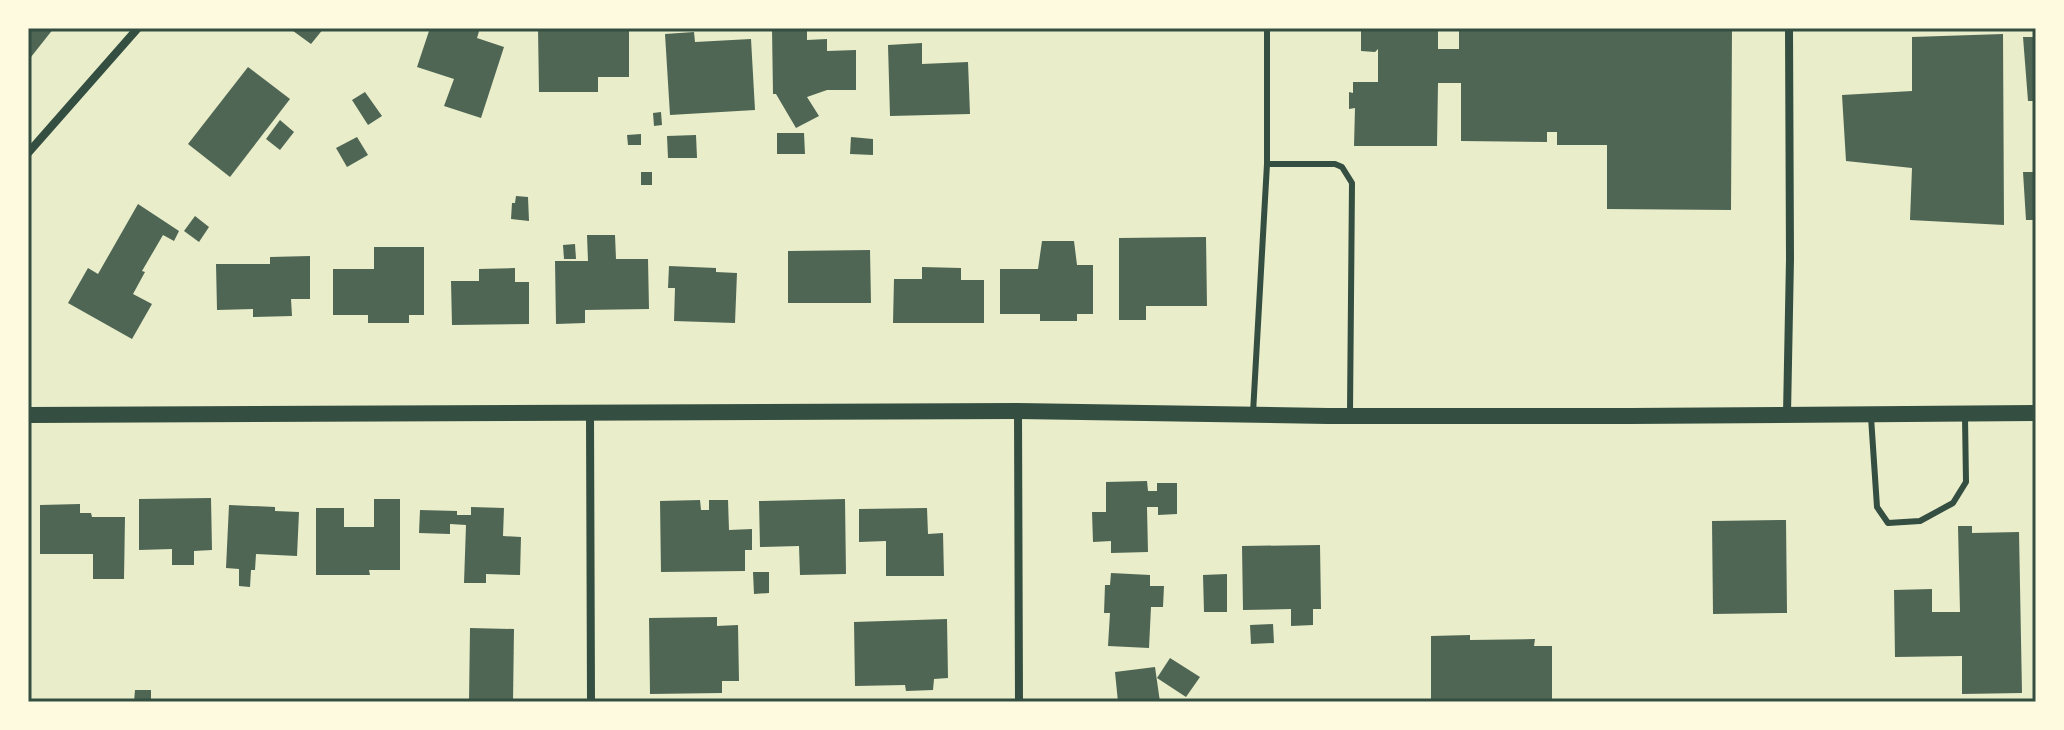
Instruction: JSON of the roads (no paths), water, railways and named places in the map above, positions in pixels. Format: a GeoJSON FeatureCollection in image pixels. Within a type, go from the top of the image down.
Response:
{"type":"FeatureCollection","features":[{"type":"Feature","properties":{"kind":"main road"},"geometry":{"type":"LineString","coordinates":[[28,415],[1018,411],[1350,416],[2036,413]]}},
{"type":"Feature","properties":{"kind":"street"},"geometry":{"type":"LineString","coordinates":[[28,153],[138,28]]}},
{"type":"Feature","properties":{"kind":"street"},"geometry":{"type":"LineString","coordinates":[[1787,415],[1789,28]]}},
{"type":"Feature","properties":{"kind":"street"},"geometry":{"type":"LineString","coordinates":[[1018,411],[1019,702]]}},
{"type":"Feature","properties":{"kind":"street"},"geometry":{"type":"LineString","coordinates":[[590,414],[591,702]]}},
{"type":"Feature","properties":{"kind":"lane"},"geometry":{"type":"LineString","coordinates":[[1253,413],[1267,164],[1267,28]]}},
{"type":"Feature","properties":{"kind":"lane"},"geometry":{"type":"LineString","coordinates":[[1267,164],[1335,164],[1342,167],[1352,183],[1350,416]]}},
{"type":"Feature","properties":{"kind":"lane"},"geometry":{"type":"LineString","coordinates":[[1871,414],[1877,507],[1888,523],[1920,521],[1953,503],[1966,482],[1965,413]]}}]}
